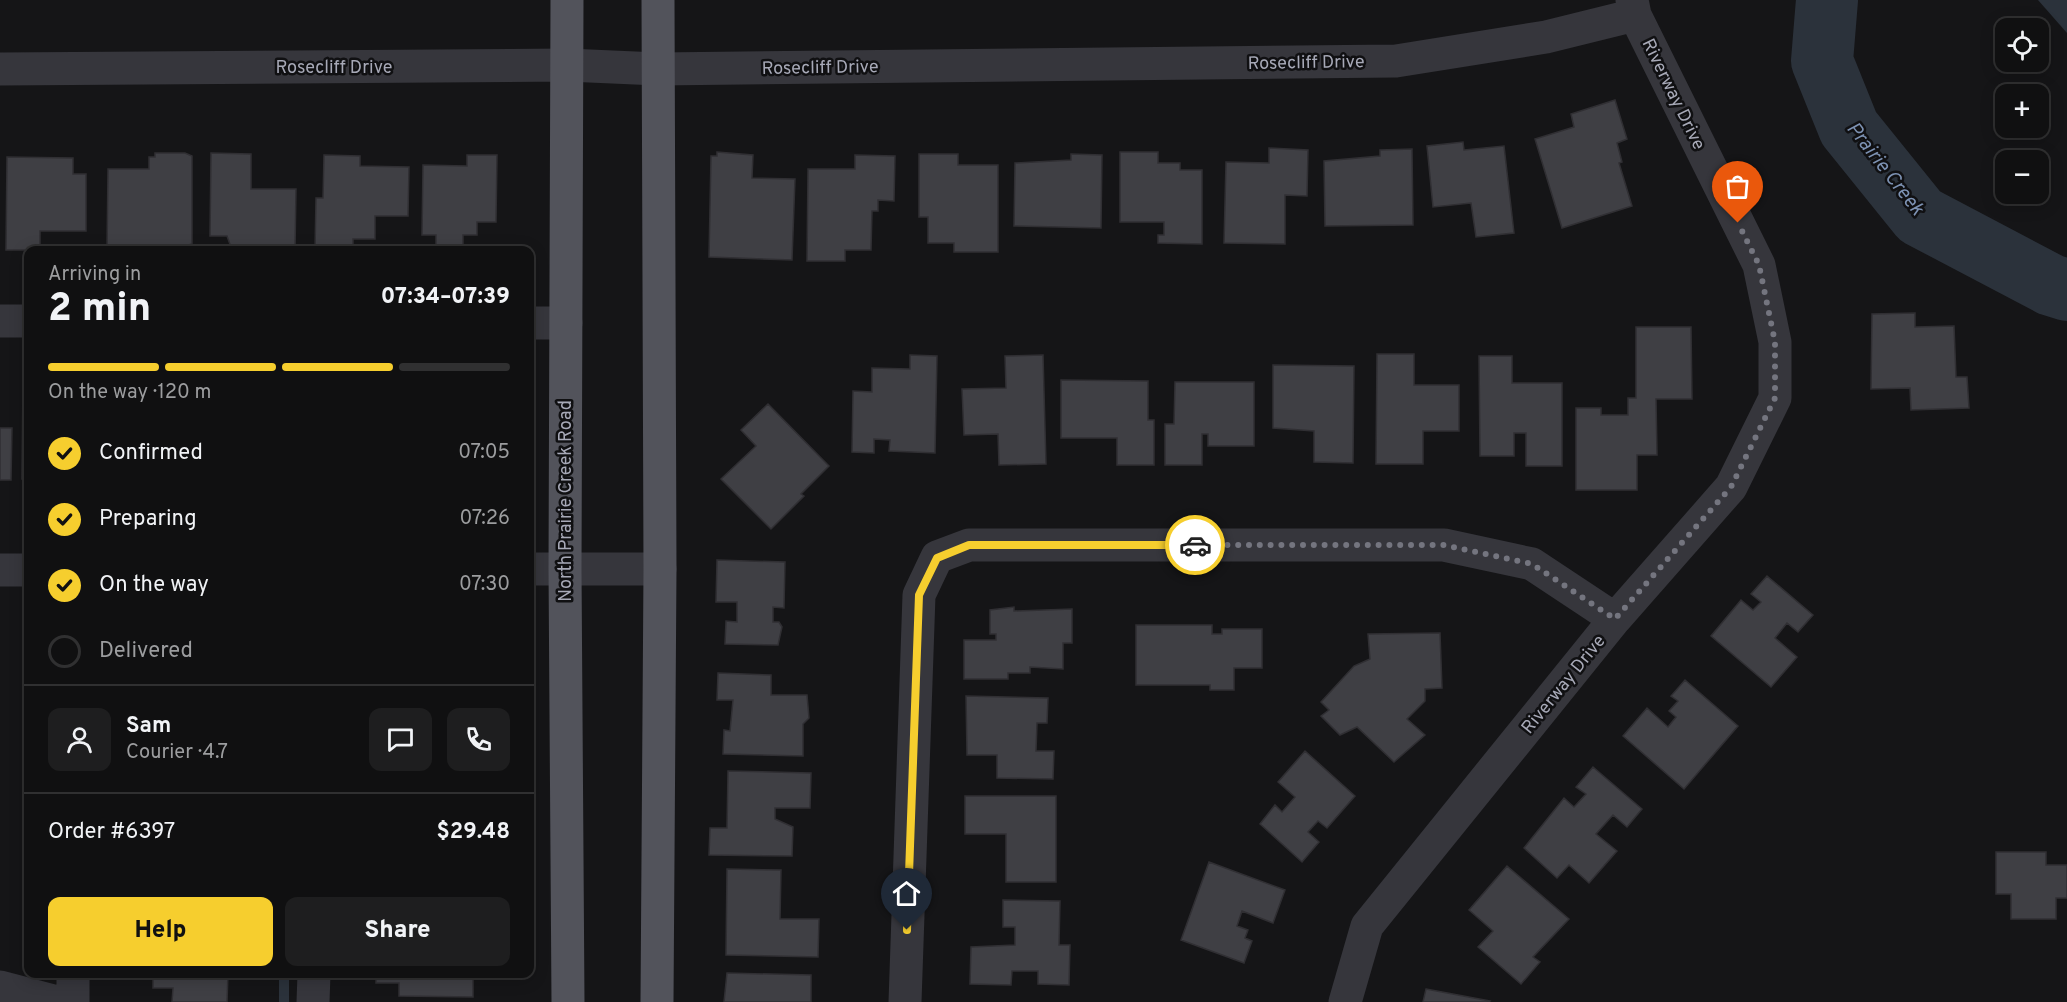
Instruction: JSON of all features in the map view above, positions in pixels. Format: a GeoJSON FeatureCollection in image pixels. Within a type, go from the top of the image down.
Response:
{"type":"FeatureCollection","features":[{"type":"Feature","properties":{"kind":"main road","name":"North Prairie Creek Road"},"geometry":{"type":"LineString","coordinates":[[567,0],[565,569],[568,1002]]}},
{"type":"Feature","properties":{"kind":"main road"},"geometry":{"type":"LineString","coordinates":[[657,1002],[660,569],[658,0]]}},
{"type":"Feature","properties":{"kind":"street","name":"Rosecliff Drive"},"geometry":{"type":"LineString","coordinates":[[0,69],[567,65],[658,69],[1396,61],[1546,37],[1634,7]]}},
{"type":"Feature","properties":{"kind":"street","name":"Riverway Drive"},"geometry":{"type":"LineString","coordinates":[[1344,1002],[1367,926],[1615,619],[1731,487],[1775,398],[1775,342],[1759,265],[1634,7]]}},
{"type":"Feature","properties":{"kind":"street"},"geometry":{"type":"LineString","coordinates":[[0,321],[24,321]]}},
{"type":"Feature","properties":{"kind":"street"},"geometry":{"type":"LineString","coordinates":[[534,323],[566,323]]}},
{"type":"Feature","properties":{"kind":"street"},"geometry":{"type":"LineString","coordinates":[[905,1002],[919,595],[937,558],[969,545],[1444,545],[1532,564],[1615,619]]}},
{"type":"Feature","properties":{"kind":"street"},"geometry":{"type":"LineString","coordinates":[[534,569],[660,569]]}},
{"type":"Feature","properties":{"kind":"street"},"geometry":{"type":"LineString","coordinates":[[0,570],[24,570]]}},
{"type":"Feature","properties":{"kind":"street"},"geometry":{"type":"LineString","coordinates":[[73,978],[73,1002]]}},
{"type":"Feature","properties":{"kind":"street"},"geometry":{"type":"LineString","coordinates":[[313,1002],[314,978]]}},
{"type":"Feature","properties":{"kind":"street"},"geometry":{"type":"LineString","coordinates":[[0,987],[57,1002]]}},
{"type":"Feature","properties":{"kind":"shaded area"},"geometry":{"type":"Polygon","coordinates":[[[2038,0],[2067,0],[2067,33],[2038,0]]]}},
{"type":"Feature","properties":{"kind":"building"},"geometry":{"type":"Polygon","coordinates":[[[1615,100],[1627,139],[1617,143],[1622,162],[1619,163],[1632,206],[1562,228],[1535,139],[1574,127],[1571,114],[1615,100]]]}},
{"type":"Feature","properties":{"kind":"building"},"geometry":{"type":"Polygon","coordinates":[[[1463,142],[1464,150],[1504,146],[1514,233],[1476,237],[1471,203],[1433,207],[1427,146],[1463,142]]]}},
{"type":"Feature","properties":{"kind":"building"},"geometry":{"type":"Polygon","coordinates":[[[1269,148],[1308,150],[1307,196],[1285,195],[1285,244],[1224,243],[1226,162],[1269,163],[1269,148]]]}},
{"type":"Feature","properties":{"kind":"building"},"geometry":{"type":"Polygon","coordinates":[[[1412,149],[1413,225],[1325,226],[1324,161],[1380,156],[1380,150],[1412,149]]]}},
{"type":"Feature","properties":{"kind":"building"},"geometry":{"type":"Polygon","coordinates":[[[717,152],[753,155],[752,178],[795,179],[792,260],[709,257],[711,156],[717,156],[717,152]]]}},
{"type":"Feature","properties":{"kind":"building"},"geometry":{"type":"Polygon","coordinates":[[[1120,152],[1158,152],[1158,163],[1180,163],[1180,170],[1202,170],[1202,244],[1158,243],[1158,235],[1164,235],[1164,222],[1120,222],[1120,152]]]}},
{"type":"Feature","properties":{"kind":"building"},"geometry":{"type":"Polygon","coordinates":[[[155,153],[185,153],[192,156],[192,244],[185,246],[107,246],[108,169],[149,169],[149,157],[155,157],[155,153]]]}},
{"type":"Feature","properties":{"kind":"building"},"geometry":{"type":"Polygon","coordinates":[[[211,153],[251,154],[251,189],[296,189],[295,246],[231,246],[227,236],[210,236],[211,153]]]}},
{"type":"Feature","properties":{"kind":"building"},"geometry":{"type":"Polygon","coordinates":[[[919,154],[958,154],[958,165],[998,165],[998,252],[954,252],[954,243],[928,243],[928,217],[919,217],[919,154]]]}},
{"type":"Feature","properties":{"kind":"building"},"geometry":{"type":"Polygon","coordinates":[[[1071,154],[1102,155],[1101,228],[1014,226],[1015,163],[1071,160],[1071,154]]]}},
{"type":"Feature","properties":{"kind":"building"},"geometry":{"type":"Polygon","coordinates":[[[324,155],[360,156],[360,166],[409,167],[408,216],[375,216],[375,239],[353,239],[353,246],[315,246],[316,198],[323,198],[324,155]]]}},
{"type":"Feature","properties":{"kind":"building"},"geometry":{"type":"Polygon","coordinates":[[[467,155],[497,155],[496,222],[477,222],[477,235],[463,235],[463,246],[436,246],[436,235],[422,235],[423,165],[467,166],[467,155]]]}},
{"type":"Feature","properties":{"kind":"building"},"geometry":{"type":"Polygon","coordinates":[[[855,155],[895,156],[894,201],[878,200],[878,211],[872,211],[871,250],[845,250],[845,261],[807,261],[808,169],[855,169],[855,155]]]}},
{"type":"Feature","properties":{"kind":"building"},"geometry":{"type":"Polygon","coordinates":[[[7,157],[73,158],[73,174],[86,174],[86,231],[40,231],[40,246],[24,246],[24,250],[6,250],[7,157]]]}},
{"type":"Feature","properties":{"kind":"building"},"geometry":{"type":"Polygon","coordinates":[[[1915,313],[1915,327],[1954,326],[1956,377],[1967,377],[1969,408],[1911,410],[1910,388],[1871,389],[1872,314],[1915,313]]]}},
{"type":"Feature","properties":{"kind":"building"},"geometry":{"type":"Polygon","coordinates":[[[1636,327],[1691,327],[1692,399],[1656,399],[1657,455],[1637,455],[1637,490],[1576,490],[1576,408],[1601,408],[1601,415],[1628,415],[1628,398],[1636,398],[1636,327]]]}},
{"type":"Feature","properties":{"kind":"building"},"geometry":{"type":"Polygon","coordinates":[[[1377,354],[1414,354],[1414,385],[1459,385],[1459,431],[1423,431],[1423,464],[1376,464],[1377,354]]]}},
{"type":"Feature","properties":{"kind":"building"},"geometry":{"type":"Polygon","coordinates":[[[910,355],[937,356],[935,453],[889,451],[890,440],[874,439],[874,453],[852,452],[853,391],[872,392],[872,368],[910,369],[910,355]]]}},
{"type":"Feature","properties":{"kind":"building"},"geometry":{"type":"Polygon","coordinates":[[[1043,355],[1046,464],[999,465],[998,434],[964,435],[962,389],[1006,388],[1005,356],[1043,355]]]}},
{"type":"Feature","properties":{"kind":"building"},"geometry":{"type":"Polygon","coordinates":[[[1479,356],[1512,356],[1512,383],[1562,383],[1562,466],[1526,466],[1526,433],[1514,433],[1514,456],[1480,456],[1479,356]]]}},
{"type":"Feature","properties":{"kind":"building"},"geometry":{"type":"Polygon","coordinates":[[[1273,365],[1354,366],[1353,463],[1314,462],[1314,431],[1273,428],[1273,365]]]}},
{"type":"Feature","properties":{"kind":"building"},"geometry":{"type":"Polygon","coordinates":[[[23,380],[24,380],[24,479],[22,479],[23,380]]]}},
{"type":"Feature","properties":{"kind":"building"},"geometry":{"type":"Polygon","coordinates":[[[1061,380],[1148,381],[1148,420],[1154,420],[1154,465],[1117,465],[1117,438],[1061,438],[1061,380]]]}},
{"type":"Feature","properties":{"kind":"building"},"geometry":{"type":"Polygon","coordinates":[[[1175,382],[1254,382],[1254,446],[1208,446],[1208,434],[1202,434],[1202,465],[1165,465],[1165,424],[1174,424],[1175,382]]]}},
{"type":"Feature","properties":{"kind":"building"},"geometry":{"type":"Polygon","coordinates":[[[768,404],[829,466],[801,494],[804,496],[771,529],[721,479],[756,446],[741,430],[768,404]]]}},
{"type":"Feature","properties":{"kind":"building"},"geometry":{"type":"Polygon","coordinates":[[[0,428],[12,428],[11,480],[0,480],[0,428]]]}},
{"type":"Feature","properties":{"kind":"building"},"geometry":{"type":"Polygon","coordinates":[[[717,560],[785,562],[784,608],[773,607],[773,622],[779,622],[782,627],[778,645],[725,644],[726,621],[737,622],[737,602],[716,602],[717,560]]]}},
{"type":"Feature","properties":{"kind":"building"},"geometry":{"type":"Polygon","coordinates":[[[1767,576],[1813,615],[1798,632],[1787,623],[1775,638],[1797,657],[1771,687],[1711,636],[1741,600],[1753,610],[1761,602],[1751,594],[1767,576]]]}},
{"type":"Feature","properties":{"kind":"building"},"geometry":{"type":"Polygon","coordinates":[[[1014,607],[1014,611],[1072,609],[1072,643],[1063,643],[1063,669],[1030,667],[1030,673],[1008,673],[1008,679],[964,679],[964,640],[996,640],[996,634],[990,634],[990,610],[1014,607]]]}},
{"type":"Feature","properties":{"kind":"building"},"geometry":{"type":"Polygon","coordinates":[[[1136,625],[1212,625],[1212,634],[1222,634],[1222,629],[1262,629],[1262,668],[1234,668],[1234,690],[1210,690],[1210,685],[1136,685],[1136,625]]]}},
{"type":"Feature","properties":{"kind":"building"},"geometry":{"type":"Polygon","coordinates":[[[1440,633],[1442,688],[1425,689],[1425,701],[1407,719],[1425,735],[1394,762],[1357,727],[1340,735],[1321,716],[1329,710],[1321,702],[1354,666],[1370,659],[1368,634],[1440,633]]]}},
{"type":"Feature","properties":{"kind":"building"},"geometry":{"type":"Polygon","coordinates":[[[718,673],[771,675],[771,695],[807,695],[809,718],[803,724],[803,756],[723,754],[724,730],[730,731],[733,700],[717,700],[718,673]]]}},
{"type":"Feature","properties":{"kind":"building"},"geometry":{"type":"Polygon","coordinates":[[[1685,680],[1738,726],[1684,789],[1623,736],[1647,708],[1668,727],[1676,717],[1669,711],[1678,701],[1671,696],[1685,680]]]}},
{"type":"Feature","properties":{"kind":"building"},"geometry":{"type":"Polygon","coordinates":[[[966,696],[1048,698],[1047,723],[1037,723],[1036,751],[1054,751],[1053,779],[997,778],[997,755],[967,755],[966,696]]]}},
{"type":"Feature","properties":{"kind":"building"},"geometry":{"type":"Polygon","coordinates":[[[1305,751],[1355,796],[1327,828],[1318,821],[1308,832],[1319,842],[1302,862],[1260,824],[1275,805],[1282,812],[1295,797],[1278,782],[1305,751]]]}},
{"type":"Feature","properties":{"kind":"building"},"geometry":{"type":"Polygon","coordinates":[[[1593,767],[1642,809],[1627,827],[1613,815],[1596,834],[1617,851],[1589,883],[1569,865],[1557,878],[1524,848],[1564,798],[1574,807],[1586,794],[1576,787],[1593,767]]]}},
{"type":"Feature","properties":{"kind":"building"},"geometry":{"type":"Polygon","coordinates":[[[728,771],[811,773],[810,808],[775,808],[775,819],[793,827],[792,856],[709,855],[710,828],[727,828],[728,771]]]}},
{"type":"Feature","properties":{"kind":"building"},"geometry":{"type":"Polygon","coordinates":[[[965,796],[1056,796],[1056,882],[1006,882],[1006,834],[965,834],[965,796]]]}},
{"type":"Feature","properties":{"kind":"building"},"geometry":{"type":"Polygon","coordinates":[[[1996,852],[2046,852],[2046,865],[2067,865],[2067,898],[2056,898],[2056,919],[2011,919],[2011,894],[1996,894],[1996,852]]]}},
{"type":"Feature","properties":{"kind":"building"},"geometry":{"type":"Polygon","coordinates":[[[1209,862],[1285,890],[1273,923],[1242,911],[1237,926],[1248,930],[1245,938],[1252,941],[1244,963],[1181,940],[1209,862]]]}},
{"type":"Feature","properties":{"kind":"building"},"geometry":{"type":"Polygon","coordinates":[[[1507,866],[1569,919],[1533,957],[1540,962],[1521,984],[1478,947],[1493,931],[1469,910],[1507,866]]]}},
{"type":"Feature","properties":{"kind":"building"},"geometry":{"type":"Polygon","coordinates":[[[727,869],[781,870],[780,919],[819,919],[818,957],[726,955],[727,869]]]}},
{"type":"Feature","properties":{"kind":"building"},"geometry":{"type":"Polygon","coordinates":[[[1003,900],[1060,901],[1059,945],[1070,945],[1069,985],[1038,984],[1038,971],[1012,971],[1011,985],[970,984],[971,947],[1015,945],[1015,927],[1003,927],[1003,900]]]}},
{"type":"Feature","properties":{"kind":"building"},"geometry":{"type":"Polygon","coordinates":[[[727,973],[811,975],[811,1002],[724,1002],[727,973]]]}},
{"type":"Feature","properties":{"kind":"building"},"geometry":{"type":"Polygon","coordinates":[[[153,978],[228,978],[227,1002],[172,1002],[173,988],[153,988],[153,978]]]}},
{"type":"Feature","properties":{"kind":"building"},"geometry":{"type":"Polygon","coordinates":[[[376,978],[473,978],[473,997],[399,996],[399,983],[376,983],[376,978]]]}},
{"type":"Feature","properties":{"kind":"building"},"geometry":{"type":"Polygon","coordinates":[[[1426,989],[1490,1001],[1423,1002],[1426,989]]]}},
{"type":"Feature","properties":{"kind":"waterway","name":"Prairie Creek"},"geometry":{"type":"LineString","coordinates":[[1827,0],[1822,61],[1849,128],[1920,216],[2051,285],[2067,290]]}},
{"type":"Feature","properties":{"kind":"waterway"},"geometry":{"type":"LineString","coordinates":[[284,978],[284,1002]]}},
{"type":"Feature","properties":{"kind":"way so far"},"geometry":{"type":"LineString","coordinates":[[1195,545],[1444,545],[1532,564],[1615,619],[1731,487],[1775,398],[1775,342],[1759,265],[1738,223]]}},
{"type":"Feature","properties":{"kind":"route"},"geometry":{"type":"LineString","coordinates":[[907,930],[919,595],[937,558],[969,545],[1195,545]]}}]}
